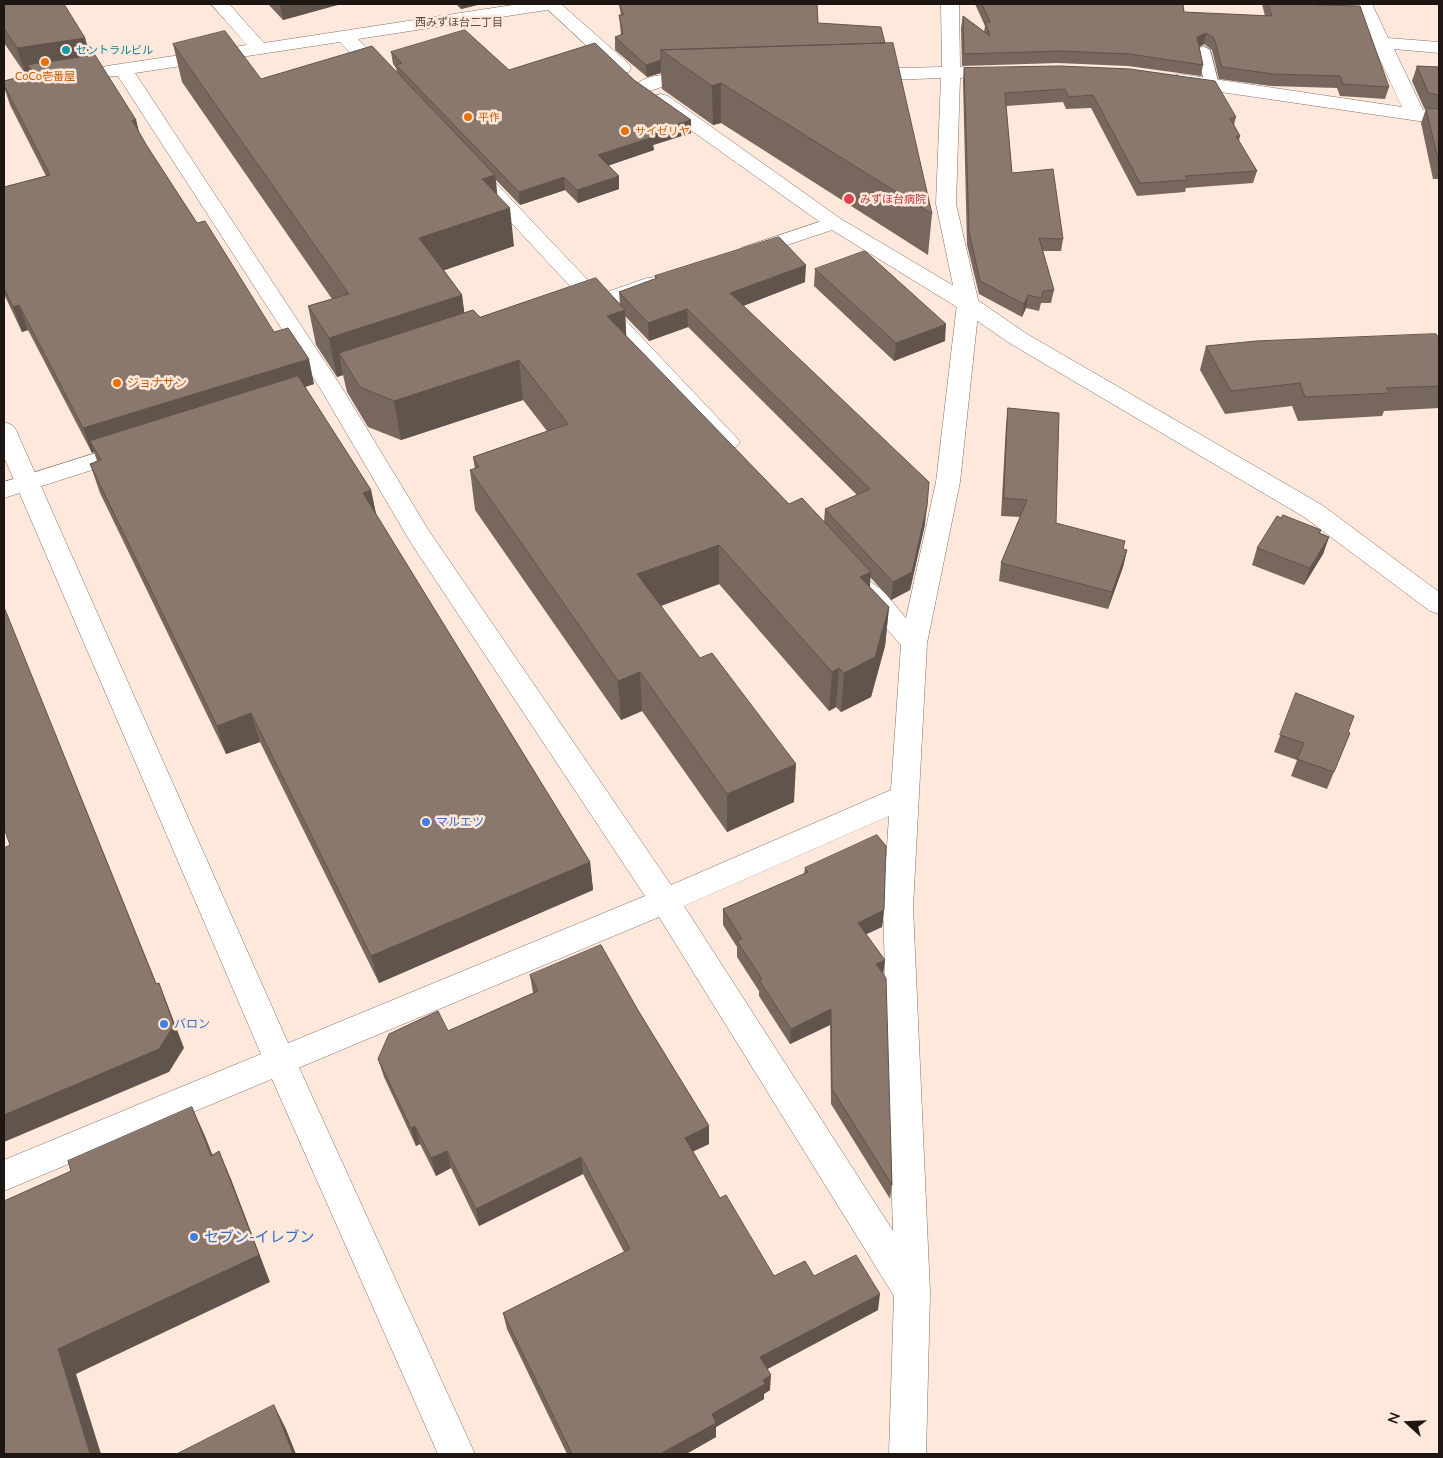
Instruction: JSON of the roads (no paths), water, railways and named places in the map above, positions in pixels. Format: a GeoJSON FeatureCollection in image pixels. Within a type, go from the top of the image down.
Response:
{"type":"FeatureCollection","features":[{"type":"Feature","properties":{"kind":"street"},"geometry":{"type":"LineString","coordinates":[[220,4],[259,48]]}},
{"type":"Feature","properties":{"kind":"street"},"geometry":{"type":"LineString","coordinates":[[87,75],[551,4],[643,87],[834,223],[968,304],[1019,339],[1313,511],[1439,605]]}},
{"type":"Feature","properties":{"kind":"street"},"geometry":{"type":"LineString","coordinates":[[908,1454],[912,1293],[898,907],[914,643],[948,482],[968,304],[946,204],[950,4]]}},
{"type":"Feature","properties":{"kind":"street"},"geometry":{"type":"LineString","coordinates":[[1363,4],[1415,113]]}},
{"type":"Feature","properties":{"kind":"street"},"geometry":{"type":"LineString","coordinates":[[345,36],[401,95]]}},
{"type":"Feature","properties":{"kind":"street"},"geometry":{"type":"LineString","coordinates":[[1383,43],[1439,47]]}},
{"type":"Feature","properties":{"kind":"street"},"geometry":{"type":"LineString","coordinates":[[124,70],[331,388],[420,537],[665,902],[912,1293]]}},
{"type":"Feature","properties":{"kind":"street"},"geometry":{"type":"LineString","coordinates":[[841,76],[990,72]]}},
{"type":"Feature","properties":{"kind":"street"},"geometry":{"type":"LineString","coordinates":[[643,87],[663,80],[712,79]]}},
{"type":"Feature","properties":{"kind":"street"},"geometry":{"type":"LineString","coordinates":[[1165,79],[1415,113],[1439,118]]}},
{"type":"Feature","properties":{"kind":"street"},"geometry":{"type":"LineString","coordinates":[[469,166],[739,454]]}},
{"type":"Feature","properties":{"kind":"street"},"geometry":{"type":"LineString","coordinates":[[730,258],[834,223]]}},
{"type":"Feature","properties":{"kind":"street"},"geometry":{"type":"LineString","coordinates":[[561,314],[673,277]]}},
{"type":"Feature","properties":{"kind":"street"},"geometry":{"type":"LineString","coordinates":[[4,430],[16,486],[457,1454]]}},
{"type":"Feature","properties":{"kind":"street"},"geometry":{"type":"LineString","coordinates":[[16,486],[151,444]]}},
{"type":"Feature","properties":{"kind":"street"},"geometry":{"type":"LineString","coordinates":[[847,570],[914,643]]}},
{"type":"Feature","properties":{"kind":"street"},"geometry":{"type":"LineString","coordinates":[[4,1176],[665,902],[906,796]]}},
{"type":"Feature","properties":{"kind":"lane"},"geometry":{"type":"LineString","coordinates":[[1203,50],[1212,85]]}},
{"type":"Feature","properties":{"kind":"place","name":"セントラルビル"},"geometry":{"type":"Point","coordinates":[66,50]}},
{"type":"Feature","properties":{"kind":"place","name":"CoCo壱番屋"},"geometry":{"type":"Point","coordinates":[45,62]}},
{"type":"Feature","properties":{"kind":"place","name":"平作"},"geometry":{"type":"Point","coordinates":[468,117]}},
{"type":"Feature","properties":{"kind":"place","name":"サイゼリヤ"},"geometry":{"type":"Point","coordinates":[625,131]}},
{"type":"Feature","properties":{"kind":"place","name":"みずほ台病院"},"geometry":{"type":"Point","coordinates":[849,199]}},
{"type":"Feature","properties":{"kind":"place","name":"ジョナサン"},"geometry":{"type":"Point","coordinates":[117,383]}},
{"type":"Feature","properties":{"kind":"place","name":"マルエツ"},"geometry":{"type":"Point","coordinates":[426,822]}},
{"type":"Feature","properties":{"kind":"place","name":"バロン"},"geometry":{"type":"Point","coordinates":[164,1024]}},
{"type":"Feature","properties":{"kind":"place","name":"セブン-イレブン"},"geometry":{"type":"Point","coordinates":[194,1237]}},
{"type":"Feature","properties":{"kind":"district","name":"西みずほ台二丁目"},"geometry":{"type":"Point","coordinates":[459,22]}}]}
